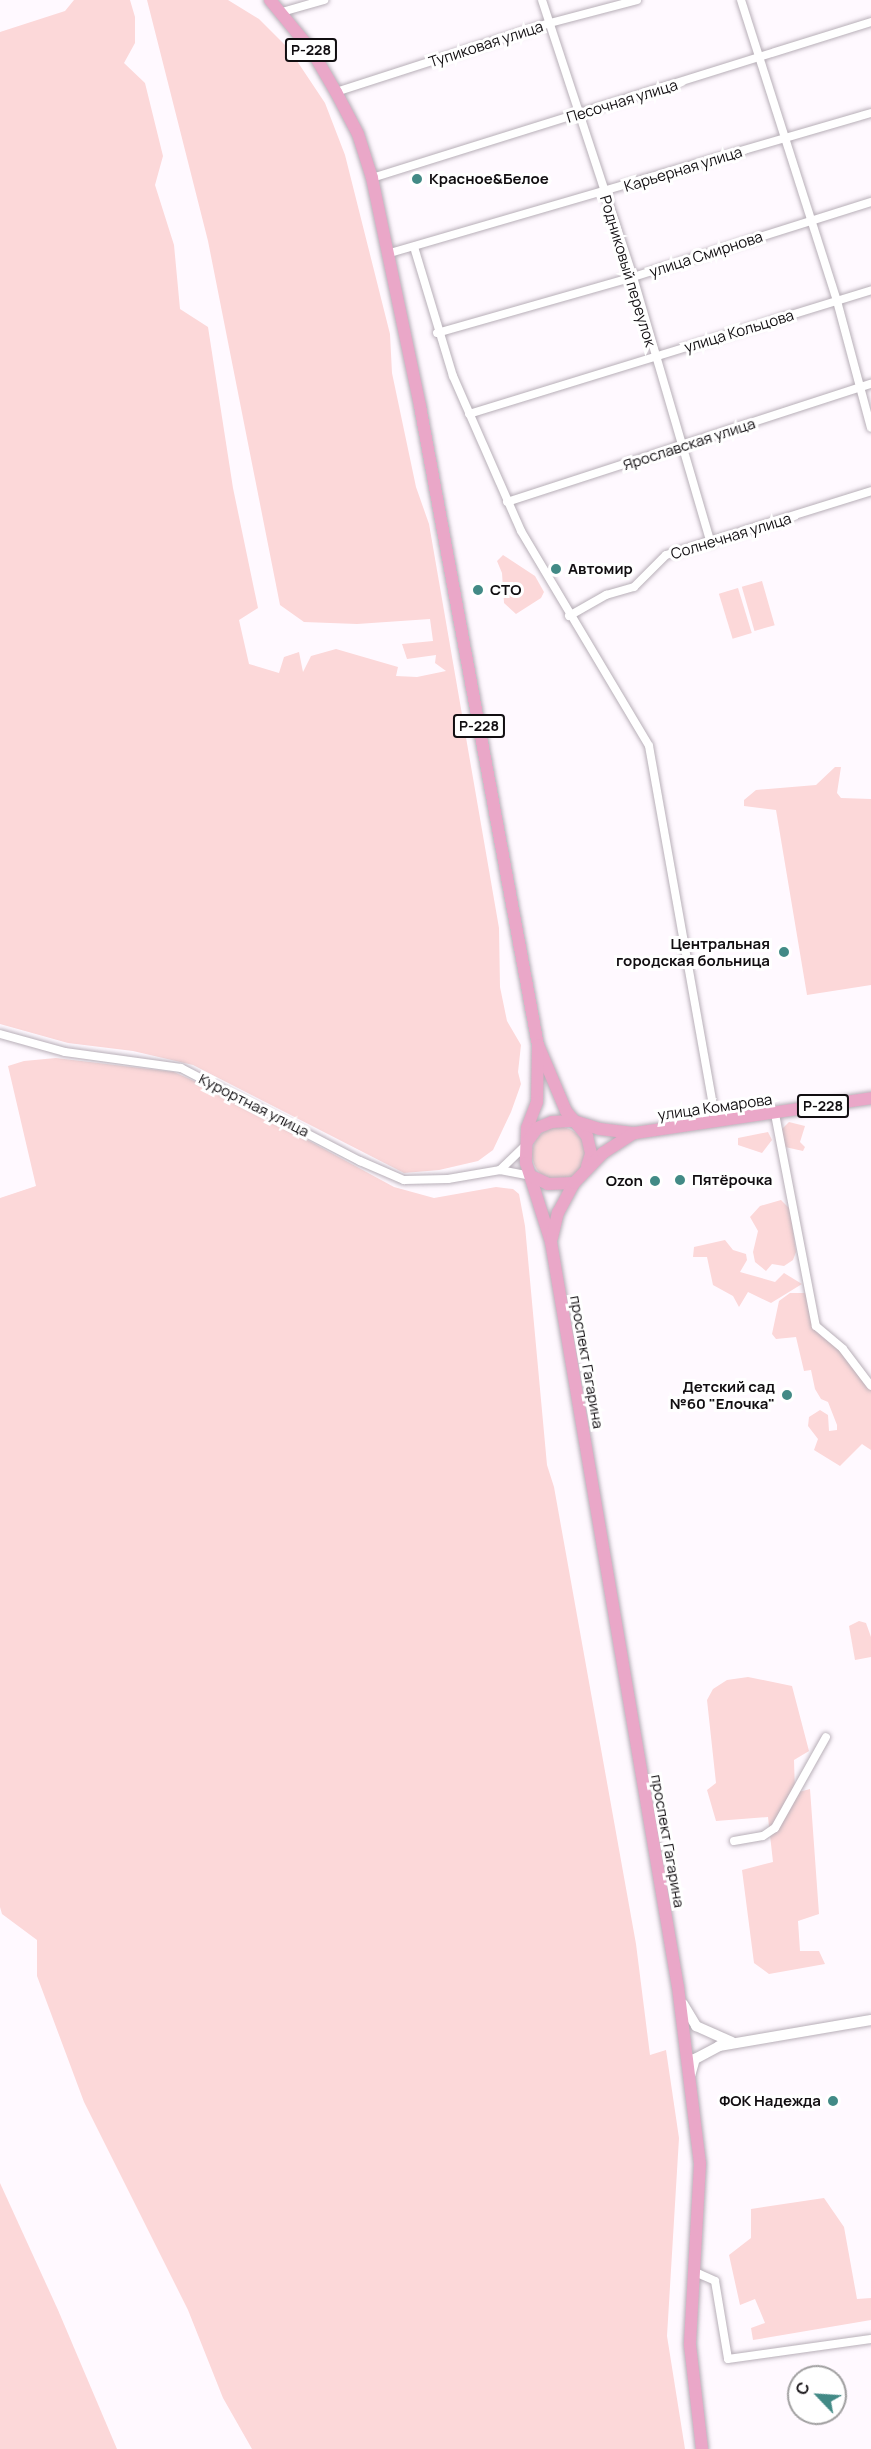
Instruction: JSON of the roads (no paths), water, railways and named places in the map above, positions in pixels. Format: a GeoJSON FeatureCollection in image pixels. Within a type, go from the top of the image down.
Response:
{"type":"FeatureCollection","features":[{"type":"Feature","properties":{"kind":"main road","name":"Р-228"},"geometry":{"type":"LineString","coordinates":[[270,0],[312,51],[336,92],[358,134],[372,178],[390,253],[538,1046],[556,1092],[574,1121],[587,1136],[591,1154],[587,1167]]}},
{"type":"Feature","properties":{"kind":"main road","name":"Р-228"},"geometry":{"type":"LineString","coordinates":[[531,1176],[525,1146],[537,1102],[538,1046]]}},
{"type":"Feature","properties":{"kind":"main road","name":"улица Комарова"},"geometry":{"type":"LineString","coordinates":[[635,1133],[871,1098]]}},
{"type":"Feature","properties":{"kind":"main road","name":"Р-228"},"geometry":{"type":"LineString","coordinates":[[525,1146],[545,1123],[574,1121],[600,1129],[635,1133]]}},
{"type":"Feature","properties":{"kind":"main road","name":"Р-228"},"geometry":{"type":"LineString","coordinates":[[574,1183],[587,1167],[635,1133]]}},
{"type":"Feature","properties":{"kind":"main road"},"geometry":{"type":"LineString","coordinates":[[531,1176],[548,1184],[574,1183]]}},
{"type":"Feature","properties":{"kind":"main road","name":"проспект Гагарина"},"geometry":{"type":"LineString","coordinates":[[531,1176],[551,1242],[678,1988],[700,2164],[690,2345],[702,2449]]}},
{"type":"Feature","properties":{"kind":"main road","name":"проспект Гагарина"},"geometry":{"type":"LineString","coordinates":[[551,1242],[558,1213],[574,1183]]}},
{"type":"Feature","properties":{"kind":"main road"},"geometry":{"type":"LineString","coordinates":[[678,1988],[687,2015],[696,2026],[732,2042]]}},
{"type":"Feature","properties":{"kind":"main road"},"geometry":{"type":"LineString","coordinates":[[690,2079],[695,2059],[704,2052],[732,2042],[871,2020]]}},
{"type":"Feature","properties":{"kind":"street"},"geometry":{"type":"LineString","coordinates":[[282,12],[324,0]]}},
{"type":"Feature","properties":{"kind":"street","name":"Родниковый переулок"},"geometry":{"type":"LineString","coordinates":[[542,0],[633,277],[654,357],[711,543]]}},
{"type":"Feature","properties":{"kind":"street","name":"Тупиковая улица"},"geometry":{"type":"LineString","coordinates":[[336,92],[550,23],[637,0]]}},
{"type":"Feature","properties":{"kind":"street"},"geometry":{"type":"LineString","coordinates":[[741,0],[837,301],[871,428]]}},
{"type":"Feature","properties":{"kind":"street","name":"Песочная улица"},"geometry":{"type":"LineString","coordinates":[[372,178],[871,22]]}},
{"type":"Feature","properties":{"kind":"street","name":"Карьерная улица"},"geometry":{"type":"LineString","coordinates":[[390,253],[871,113]]}},
{"type":"Feature","properties":{"kind":"street","name":"улица Смирнова"},"geometry":{"type":"LineString","coordinates":[[437,333],[633,277],[871,202]]}},
{"type":"Feature","properties":{"kind":"street"},"geometry":{"type":"LineString","coordinates":[[414,247],[437,333],[507,502],[569,616],[626,702],[649,746],[716,1122]]}},
{"type":"Feature","properties":{"kind":"street","name":"улица Кольцова"},"geometry":{"type":"LineString","coordinates":[[469,414],[871,290]]}},
{"type":"Feature","properties":{"kind":"street","name":"Ярославская улица"},"geometry":{"type":"LineString","coordinates":[[507,502],[871,384]]}},
{"type":"Feature","properties":{"kind":"street","name":"Солнечная улица"},"geometry":{"type":"LineString","coordinates":[[569,616],[606,595],[634,587],[666,555],[711,543],[871,491]]}},
{"type":"Feature","properties":{"kind":"street","name":"Курортная улица"},"geometry":{"type":"LineString","coordinates":[[0,1034],[65,1052],[181,1068],[360,1161],[404,1180],[439,1180],[500,1170],[531,1176]]}},
{"type":"Feature","properties":{"kind":"street"},"geometry":{"type":"LineString","coordinates":[[775,1114],[816,1326],[843,1349],[871,1386]]}},
{"type":"Feature","properties":{"kind":"street"},"geometry":{"type":"LineString","coordinates":[[500,1170],[525,1146]]}},
{"type":"Feature","properties":{"kind":"street"},"geometry":{"type":"LineString","coordinates":[[734,1841],[764,1836],[775,1828],[826,1737]]}},
{"type":"Feature","properties":{"kind":"street"},"geometry":{"type":"LineString","coordinates":[[695,2272],[715,2281],[728,2359],[871,2339]]}},
{"type":"Feature","properties":{"kind":"place","name":"Красное&Белое"},"geometry":{"type":"Point","coordinates":[417,179]}},
{"type":"Feature","properties":{"kind":"place","name":"Автомир"},"geometry":{"type":"Point","coordinates":[556,569]}},
{"type":"Feature","properties":{"kind":"place","name":"СТО"},"geometry":{"type":"Point","coordinates":[478,590]}},
{"type":"Feature","properties":{"kind":"place","name":"Центральная городская больница"},"geometry":{"type":"Point","coordinates":[784,952]}},
{"type":"Feature","properties":{"kind":"place","name":"Пятёрочка"},"geometry":{"type":"Point","coordinates":[680,1180]}},
{"type":"Feature","properties":{"kind":"place","name":"Ozon"},"geometry":{"type":"Point","coordinates":[655,1181]}},
{"type":"Feature","properties":{"kind":"place","name":"Детский сад №60 \"Елочка\""},"geometry":{"type":"Point","coordinates":[787,1395]}},
{"type":"Feature","properties":{"kind":"place","name":"ФОК Надежда"},"geometry":{"type":"Point","coordinates":[833,2101]}}]}
